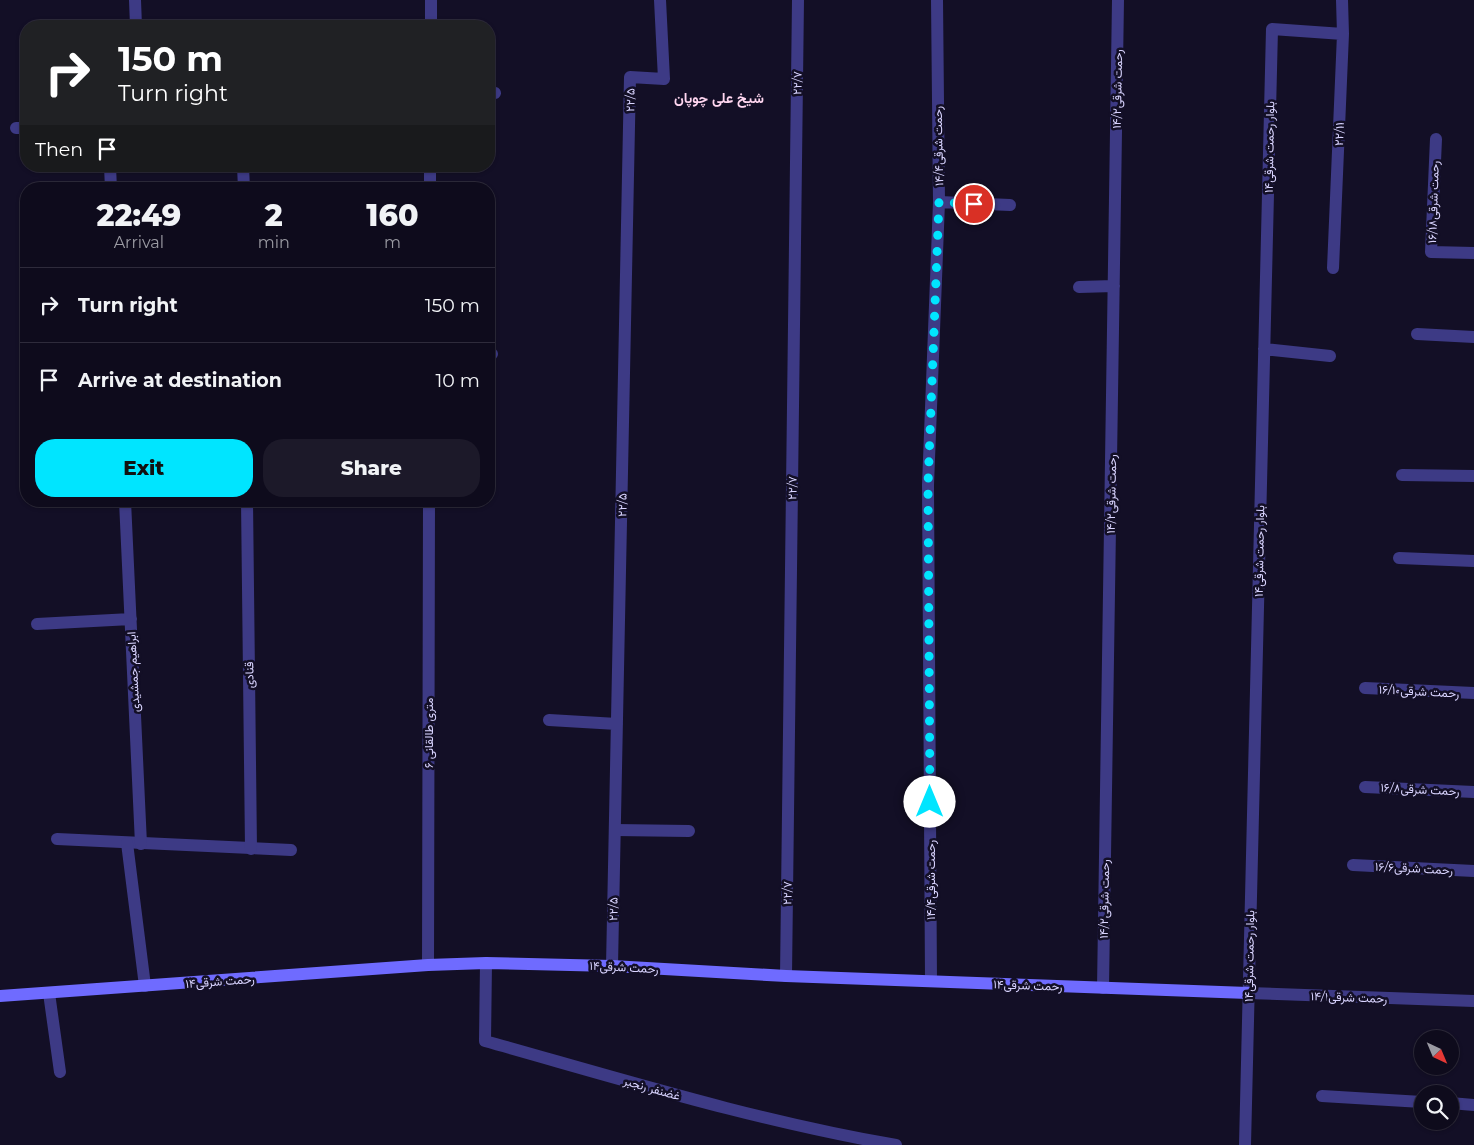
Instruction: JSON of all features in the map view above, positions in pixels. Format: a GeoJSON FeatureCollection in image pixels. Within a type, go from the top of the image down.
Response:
{"type":"FeatureCollection","features":[{"type":"Feature","properties":{"kind":"street"},"geometry":{"type":"LineString","coordinates":[[135,0],[136,20]]}},
{"type":"Feature","properties":{"kind":"street"},"geometry":{"type":"LineString","coordinates":[[431,0],[431,20]]}},
{"type":"Feature","properties":{"kind":"street","name":"۲۲/۵"},"geometry":{"type":"LineString","coordinates":[[612,966],[630,77],[664,79],[660,0]]}},
{"type":"Feature","properties":{"kind":"street","name":"۲۲/۷"},"geometry":{"type":"LineString","coordinates":[[786,976],[798,0]]}},
{"type":"Feature","properties":{"kind":"street","name":"۱۴/۴رحمت شرقی"},"geometry":{"type":"LineString","coordinates":[[931,981],[928,485],[939,202],[937,0]]}},
{"type":"Feature","properties":{"kind":"street","name":"۱۴/۲رحمت شرقی"},"geometry":{"type":"LineString","coordinates":[[1103,988],[1118,0]]}},
{"type":"Feature","properties":{"kind":"street","name":"۲۲/۱۱"},"geometry":{"type":"LineString","coordinates":[[1333,268],[1343,34],[1342,0]]}},
{"type":"Feature","properties":{"kind":"street","name":"بلوار رحمت شرقی۱۴"},"geometry":{"type":"LineString","coordinates":[[1245,1145],[1272,29],[1343,34]]}},
{"type":"Feature","properties":{"kind":"street","name":"۱۶/۱۸رحمت شرقی"},"geometry":{"type":"LineString","coordinates":[[1436,139],[1431,252],[1474,253]]}},
{"type":"Feature","properties":{"kind":"street"},"geometry":{"type":"LineString","coordinates":[[939,202],[1010,205]]}},
{"type":"Feature","properties":{"kind":"street"},"geometry":{"type":"LineString","coordinates":[[1079,287],[1114,286]]}},
{"type":"Feature","properties":{"kind":"street"},"geometry":{"type":"LineString","coordinates":[[1417,334],[1474,337]]}},
{"type":"Feature","properties":{"kind":"street"},"geometry":{"type":"LineString","coordinates":[[1264,349],[1330,356]]}},
{"type":"Feature","properties":{"kind":"street"},"geometry":{"type":"LineString","coordinates":[[1402,475],[1474,476]]}},
{"type":"Feature","properties":{"kind":"street","name":"ابراهیم جمشیدی"},"geometry":{"type":"LineString","coordinates":[[125,507],[141,844]]}},
{"type":"Feature","properties":{"kind":"street","name":"قنادی"},"geometry":{"type":"LineString","coordinates":[[247,507],[251,848]]}},
{"type":"Feature","properties":{"kind":"street","name":"۶ متری طالقانی"},"geometry":{"type":"LineString","coordinates":[[428,965],[429,507]]}},
{"type":"Feature","properties":{"kind":"street"},"geometry":{"type":"LineString","coordinates":[[1399,558],[1474,561]]}},
{"type":"Feature","properties":{"kind":"street"},"geometry":{"type":"LineString","coordinates":[[37,624],[131,619]]}},
{"type":"Feature","properties":{"kind":"street","name":"۱۶/۱۰رحمت شرقی"},"geometry":{"type":"LineString","coordinates":[[1365,688],[1474,694]]}},
{"type":"Feature","properties":{"kind":"street"},"geometry":{"type":"LineString","coordinates":[[549,720],[617,724]]}},
{"type":"Feature","properties":{"kind":"street","name":"۱۶/۸رحمت شرقی"},"geometry":{"type":"LineString","coordinates":[[1365,786],[1474,792]]}},
{"type":"Feature","properties":{"kind":"street"},"geometry":{"type":"LineString","coordinates":[[615,830],[688,830]]}},
{"type":"Feature","properties":{"kind":"street"},"geometry":{"type":"LineString","coordinates":[[57,840],[292,850]]}},
{"type":"Feature","properties":{"kind":"street"},"geometry":{"type":"LineString","coordinates":[[127,843],[146,986]]}},
{"type":"Feature","properties":{"kind":"street","name":"۱۶/۶رحمت شرقی"},"geometry":{"type":"LineString","coordinates":[[1353,865],[1474,872]]}},
{"type":"Feature","properties":{"kind":"street","name":"۱۴رحمت شرقی"},"geometry":{"type":"LineString","coordinates":[[0,996],[428,965],[486,963],[612,966],[786,976],[1248,993]]}},
{"type":"Feature","properties":{"kind":"street","name":"غضنفر رنجبر"},"geometry":{"type":"LineString","coordinates":[[486,963],[485,1041],[746,1114],[842,1136],[896,1145]]}},
{"type":"Feature","properties":{"kind":"street"},"geometry":{"type":"LineString","coordinates":[[50,993],[60,1072]]}},
{"type":"Feature","properties":{"kind":"street","name":"۱۴/۱رحمت شرقی"},"geometry":{"type":"LineString","coordinates":[[1248,993],[1474,1001]]}},
{"type":"Feature","properties":{"kind":"street"},"geometry":{"type":"LineString","coordinates":[[1322,1096],[1414,1102]]}},
{"type":"Feature","properties":{"kind":"street"},"geometry":{"type":"LineString","coordinates":[[1459,1104],[1474,1105]]}},
{"type":"Feature","properties":{"kind":"district","name":"شیخ علی چوپان"},"geometry":{"type":"Point","coordinates":[719,98]}},
{"type":"Feature","properties":{"kind":"route"},"geometry":{"type":"LineString","coordinates":[[930,802],[928,485],[939,202],[974,204]]}}]}
